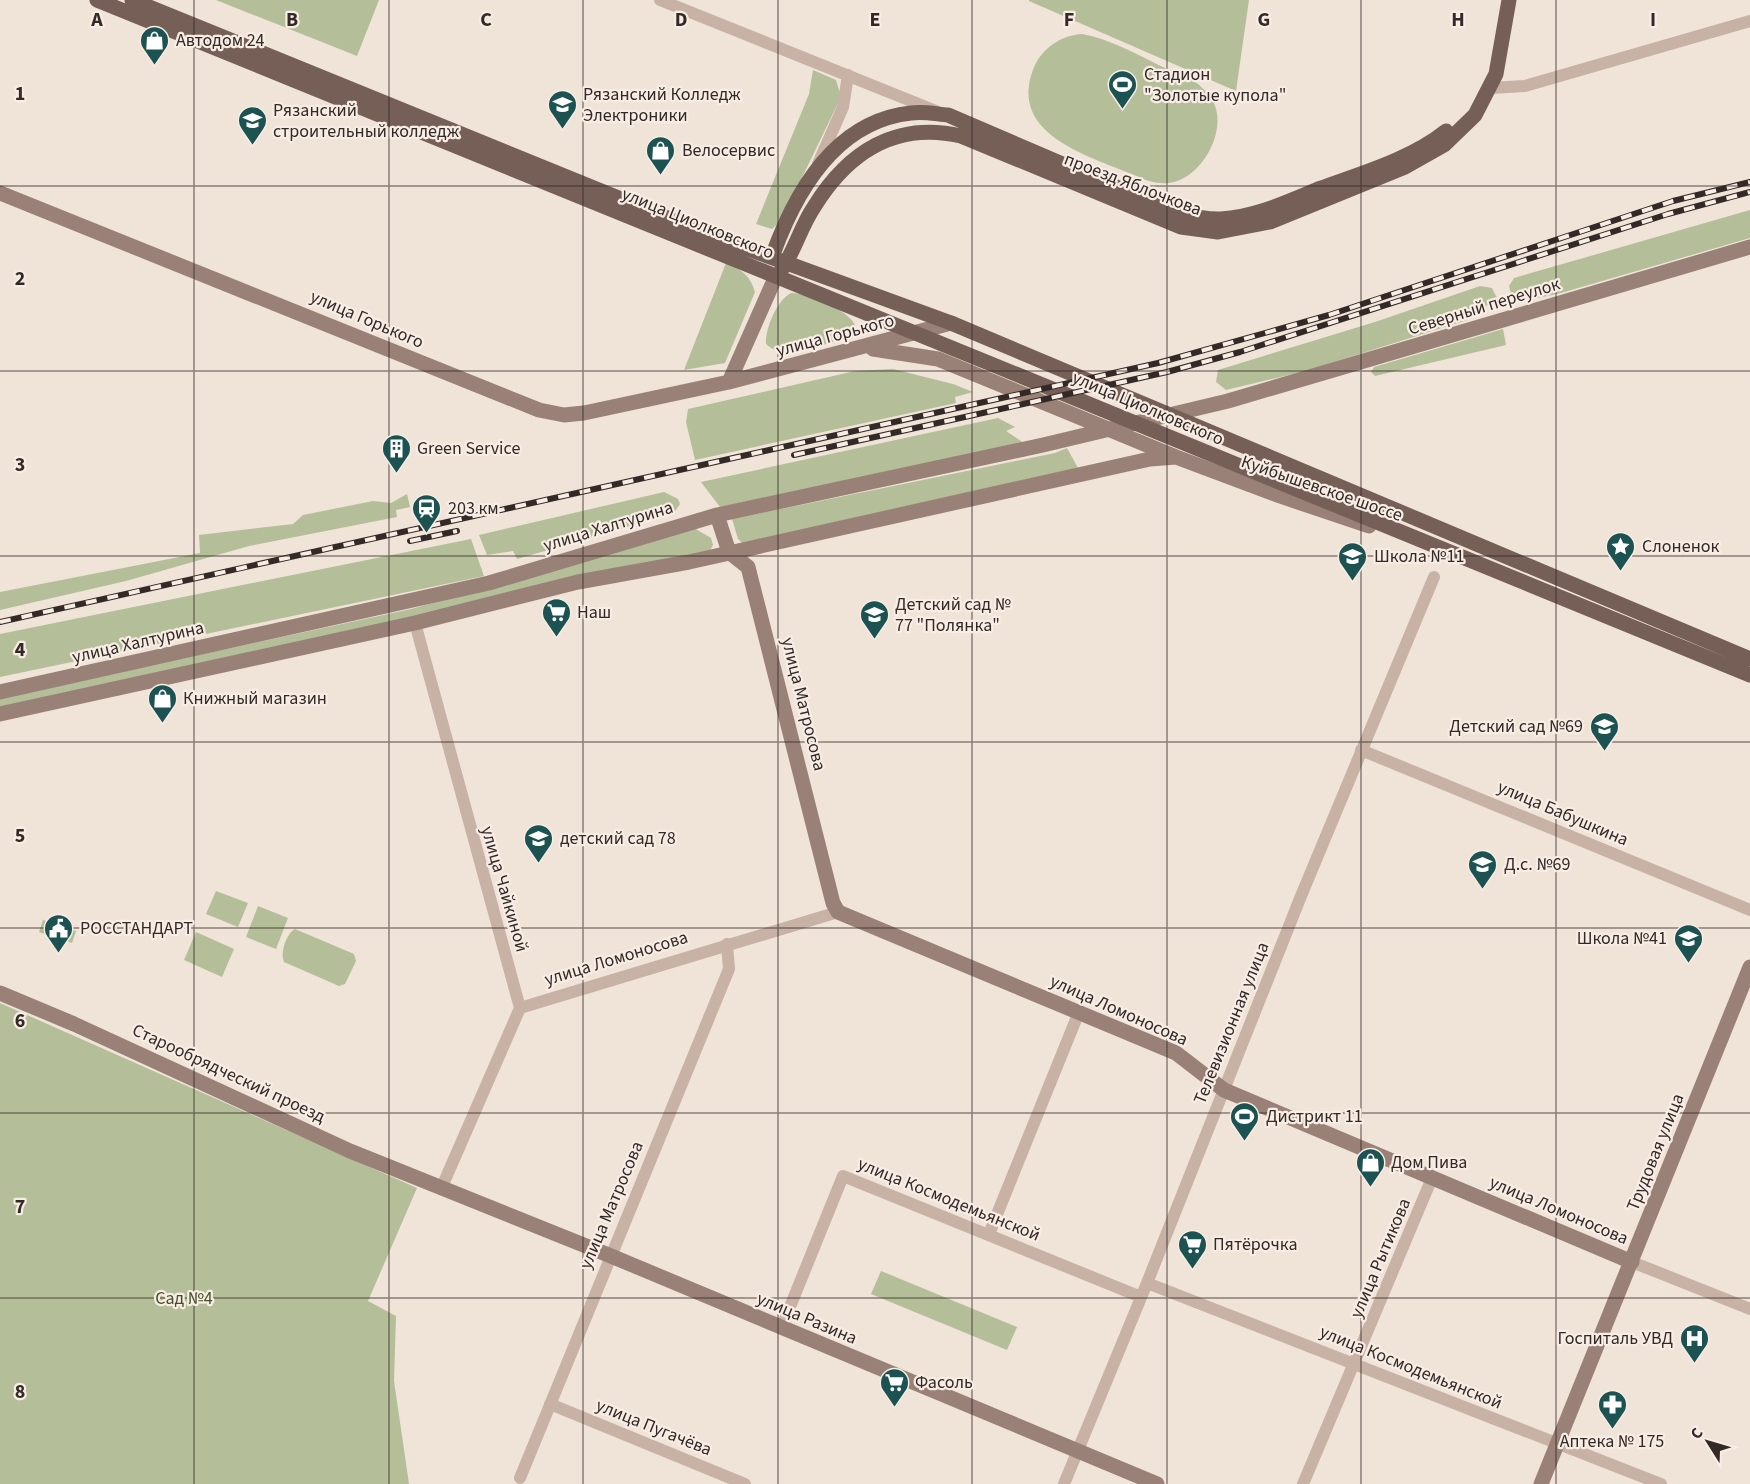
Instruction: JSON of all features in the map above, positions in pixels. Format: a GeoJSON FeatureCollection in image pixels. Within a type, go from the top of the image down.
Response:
{"type":"FeatureCollection","features":[{"type":"Feature","properties":{"kind":"main road","name":"улица Циолковского"},"geometry":{"type":"LineString","coordinates":[[97,0],[918,333],[1283,486]]}},
{"type":"Feature","properties":{"kind":"main road","name":"улица Циолковского"},"geometry":{"type":"LineString","coordinates":[[132,0],[702,232],[951,323],[1291,468]]}},
{"type":"Feature","properties":{"kind":"main road","name":"проезд Яблочкова"},"geometry":{"type":"LineString","coordinates":[[779,260],[827,187],[859,155],[897,135],[914,132],[941,131],[961,136],[1182,227],[1218,232],[1270,222],[1425,157],[1459,134],[1474,115],[1490,88],[1502,50],[1509,0]]}},
{"type":"Feature","properties":{"kind":"main road","name":"проезд Яблочкова"},"geometry":{"type":"LineString","coordinates":[[779,260],[786,223],[813,174],[831,153],[867,126],[890,117],[914,112],[948,116],[1172,211],[1198,218],[1220,220],[1245,216],[1269,208],[1411,151],[1438,137],[1460,119],[1490,88]]}},
{"type":"Feature","properties":{"kind":"main road"},"geometry":{"type":"LineString","coordinates":[[776,276],[779,260]]}},
{"type":"Feature","properties":{"kind":"main road","name":"Куйбышевское шоссе"},"geometry":{"type":"LineString","coordinates":[[1291,468],[1750,659]]}},
{"type":"Feature","properties":{"kind":"main road","name":"Куйбышевское шоссе"},"geometry":{"type":"LineString","coordinates":[[1283,486],[1750,675]]}},
{"type":"Feature","properties":{"kind":"street","name":"проезд Яблочкова"},"geometry":{"type":"LineString","coordinates":[[660,0],[948,116]]}},
{"type":"Feature","properties":{"kind":"street"},"geometry":{"type":"LineString","coordinates":[[1490,88],[1525,86],[1750,21]]}},
{"type":"Feature","properties":{"kind":"street","name":"проезд Яблочкова"},"geometry":{"type":"LineString","coordinates":[[813,174],[843,107],[848,75]]}},
{"type":"Feature","properties":{"kind":"street","name":"улица Горького"},"geometry":{"type":"LineString","coordinates":[[0,194],[539,410],[564,415],[584,413],[729,382],[864,348],[951,323]]}},
{"type":"Feature","properties":{"kind":"street","name":"Северный переулок"},"geometry":{"type":"LineString","coordinates":[[1228,401],[1750,247]]}},
{"type":"Feature","properties":{"kind":"street","name":"улица Горького"},"geometry":{"type":"LineString","coordinates":[[729,382],[776,276]]}},
{"type":"Feature","properties":{"kind":"street","name":"Куйбышевское шоссе"},"geometry":{"type":"LineString","coordinates":[[864,348],[906,352],[938,360],[1176,457],[1280,496],[1429,546]]}},
{"type":"Feature","properties":{"kind":"street","name":"улица Халтурина"},"geometry":{"type":"LineString","coordinates":[[0,692],[489,583],[717,515],[1043,446],[1228,401]]}},
{"type":"Feature","properties":{"kind":"street"},"geometry":{"type":"LineString","coordinates":[[0,714],[415,623],[578,582],[729,552],[1150,459],[1176,457]]}},
{"type":"Feature","properties":{"kind":"street","name":"улица Матросова"},"geometry":{"type":"LineString","coordinates":[[717,515],[729,552],[748,567],[833,903],[838,912]]}},
{"type":"Feature","properties":{"kind":"street","name":"Телевизионная улица"},"geometry":{"type":"LineString","coordinates":[[1064,1484],[1148,1283],[1361,750],[1434,577]]}},
{"type":"Feature","properties":{"kind":"street","name":"улица Чайкиной"},"geometry":{"type":"LineString","coordinates":[[415,623],[520,1008]]}},
{"type":"Feature","properties":{"kind":"street","name":"улица Бабушкина"},"geometry":{"type":"LineString","coordinates":[[1361,750],[1750,910]]}},
{"type":"Feature","properties":{"kind":"street","name":"улица Ломоносова"},"geometry":{"type":"LineString","coordinates":[[520,1008],[838,912],[1176,1053],[1224,1090],[1750,1310]]}},
{"type":"Feature","properties":{"kind":"street","name":"улица Матросова"},"geometry":{"type":"LineString","coordinates":[[520,1478],[729,969],[727,944]]}},
{"type":"Feature","properties":{"kind":"street","name":"Трудовая улица"},"geometry":{"type":"LineString","coordinates":[[1541,1484],[1750,967]]}},
{"type":"Feature","properties":{"kind":"street","name":"Старообрядческий проезд"},"geometry":{"type":"LineString","coordinates":[[0,993],[74,1023],[350,1151],[441,1190]]}},
{"type":"Feature","properties":{"kind":"street"},"geometry":{"type":"LineString","coordinates":[[441,1190],[520,1008]]}},
{"type":"Feature","properties":{"kind":"street"},"geometry":{"type":"LineString","coordinates":[[989,1234],[1079,1012]]}},
{"type":"Feature","properties":{"kind":"street","name":"улица Космодемьянской"},"geometry":{"type":"LineString","coordinates":[[781,1329],[843,1176],[1141,1297]]}},
{"type":"Feature","properties":{"kind":"street","name":"улица Рытикова"},"geometry":{"type":"LineString","coordinates":[[1303,1484],[1432,1178]]}},
{"type":"Feature","properties":{"kind":"street","name":"улица Разина"},"geometry":{"type":"LineString","coordinates":[[441,1190],[611,1256],[781,1329],[1157,1484]]}},
{"type":"Feature","properties":{"kind":"street","name":"улица Космодемьянской"},"geometry":{"type":"LineString","coordinates":[[1148,1283],[1661,1484]]}},
{"type":"Feature","properties":{"kind":"street","name":"улица Пугачёва"},"geometry":{"type":"LineString","coordinates":[[550,1404],[745,1484]]}},
{"type":"Feature","properties":{"kind":"green space"},"geometry":{"type":"Polygon","coordinates":[[[216,0],[379,0],[357,56],[216,0]]]}},
{"type":"Feature","properties":{"kind":"green space"},"geometry":{"type":"Polygon","coordinates":[[[1249,0],[1236,91],[1029,1],[1249,0]]]}},
{"type":"Feature","properties":{"kind":"green space","name":"Стадион \"Золотые купола\""},"geometry":{"type":"Polygon","coordinates":[[[1082,34],[1115,44],[1188,78],[1208,94],[1217,113],[1215,138],[1203,161],[1185,178],[1169,183],[1147,180],[1076,151],[1041,126],[1031,109],[1029,89],[1035,65],[1054,43],[1082,34]]]}},
{"type":"Feature","properties":{"kind":"green space"},"geometry":{"type":"Polygon","coordinates":[[[813,70],[836,80],[841,97],[781,221],[772,229],[756,224],[809,94],[813,70]]]}},
{"type":"Feature","properties":{"kind":"green space"},"geometry":{"type":"Polygon","coordinates":[[[1750,210],[1750,238],[1561,293],[1524,301],[1511,293],[1509,286],[1514,278],[1750,210]]]}},
{"type":"Feature","properties":{"kind":"green space"},"geometry":{"type":"Polygon","coordinates":[[[726,263],[745,274],[751,281],[755,292],[725,363],[684,370],[726,263]]]}},
{"type":"Feature","properties":{"kind":"green space"},"geometry":{"type":"Polygon","coordinates":[[[1480,286],[1492,288],[1497,298],[1467,320],[1306,371],[1226,390],[1216,382],[1218,370],[1375,322],[1480,286]]]}},
{"type":"Feature","properties":{"kind":"green space"},"geometry":{"type":"Polygon","coordinates":[[[791,293],[808,296],[839,310],[848,316],[856,329],[852,335],[808,350],[784,352],[774,350],[766,344],[768,331],[777,308],[791,293]]]}},
{"type":"Feature","properties":{"kind":"green space"},"geometry":{"type":"Polygon","coordinates":[[[1503,329],[1506,345],[1375,376],[1371,372],[1374,367],[1503,329]]]}},
{"type":"Feature","properties":{"kind":"green space"},"geometry":{"type":"Polygon","coordinates":[[[893,369],[953,384],[973,392],[955,397],[956,403],[695,460],[686,422],[688,409],[855,371],[893,369]]]}},
{"type":"Feature","properties":{"kind":"green space"},"geometry":{"type":"Polygon","coordinates":[[[998,418],[1015,427],[1006,431],[1024,443],[720,507],[701,482],[998,418]]]}},
{"type":"Feature","properties":{"kind":"green space"},"geometry":{"type":"Polygon","coordinates":[[[1067,448],[1078,468],[742,543],[738,539],[732,519],[1055,453],[1067,448]]]}},
{"type":"Feature","properties":{"kind":"green space"},"geometry":{"type":"Polygon","coordinates":[[[664,492],[678,499],[680,504],[673,514],[517,559],[513,551],[487,555],[479,535],[664,492]]]}},
{"type":"Feature","properties":{"kind":"green space"},"geometry":{"type":"Polygon","coordinates":[[[407,494],[410,507],[396,510],[397,517],[249,546],[126,581],[0,610],[0,592],[200,553],[199,535],[293,524],[303,515],[373,501],[391,503],[407,494]]]}},
{"type":"Feature","properties":{"kind":"green space"},"geometry":{"type":"Polygon","coordinates":[[[694,528],[711,538],[713,545],[710,551],[422,617],[0,708],[0,698],[411,609],[694,528]]]}},
{"type":"Feature","properties":{"kind":"green space"},"geometry":{"type":"Polygon","coordinates":[[[471,539],[484,576],[0,677],[0,634],[471,539]]]}},
{"type":"Feature","properties":{"kind":"green space"},"geometry":{"type":"Polygon","coordinates":[[[216,891],[248,903],[238,927],[206,914],[216,891]]]}},
{"type":"Feature","properties":{"kind":"green space"},"geometry":{"type":"Polygon","coordinates":[[[258,906],[288,918],[276,949],[246,937],[258,906]]]}},
{"type":"Feature","properties":{"kind":"green space"},"geometry":{"type":"Polygon","coordinates":[[[43,920],[76,931],[72,943],[39,932],[43,920]]]}},
{"type":"Feature","properties":{"kind":"green space"},"geometry":{"type":"Polygon","coordinates":[[[295,929],[354,954],[356,961],[345,984],[339,986],[284,962],[285,944],[295,929]]]}},
{"type":"Feature","properties":{"kind":"green space"},"geometry":{"type":"Polygon","coordinates":[[[196,932],[234,949],[222,977],[184,960],[196,932]]]}},
{"type":"Feature","properties":{"kind":"green space","name":"Сад №4"},"geometry":{"type":"Polygon","coordinates":[[[0,1003],[417,1188],[368,1301],[396,1316],[394,1381],[409,1484],[0,1484],[0,1003]]]}},
{"type":"Feature","properties":{"kind":"green space"},"geometry":{"type":"Polygon","coordinates":[[[881,1271],[1017,1327],[1007,1350],[871,1294],[881,1271]]]}},
{"type":"Feature","properties":{"kind":"railway"},"geometry":{"type":"LineString","coordinates":[[0,622],[1158,363],[1329,315],[1673,201],[1750,182]]}},
{"type":"Feature","properties":{"kind":"railway"},"geometry":{"type":"LineString","coordinates":[[794,455],[1167,372],[1240,352],[1668,214],[1750,192]]}},
{"type":"Feature","properties":{"kind":"railway"},"geometry":{"type":"LineString","coordinates":[[410,541],[457,531]]}},
{"type":"Feature","properties":{"kind":"place","name":"Автодом 24"},"geometry":{"type":"Point","coordinates":[155,66]}},
{"type":"Feature","properties":{"kind":"place","name":"Стадион \"Золотые купола\""},"geometry":{"type":"Point","coordinates":[1123,110]}},
{"type":"Feature","properties":{"kind":"place","name":"Рязанский Колледж Электроники"},"geometry":{"type":"Point","coordinates":[562,130]}},
{"type":"Feature","properties":{"kind":"place","name":"Рязанский строительный колледж"},"geometry":{"type":"Point","coordinates":[252,146]}},
{"type":"Feature","properties":{"kind":"place","name":"Велосервис"},"geometry":{"type":"Point","coordinates":[661,176]}},
{"type":"Feature","properties":{"kind":"place","name":"Green Service"},"geometry":{"type":"Point","coordinates":[396,474]}},
{"type":"Feature","properties":{"kind":"place","name":"203 км"},"geometry":{"type":"Point","coordinates":[427,534]}},
{"type":"Feature","properties":{"kind":"place","name":"Слоненок"},"geometry":{"type":"Point","coordinates":[1621,572]}},
{"type":"Feature","properties":{"kind":"place","name":"Школа №11"},"geometry":{"type":"Point","coordinates":[1353,582]}},
{"type":"Feature","properties":{"kind":"place","name":"Наш"},"geometry":{"type":"Point","coordinates":[556,638]}},
{"type":"Feature","properties":{"kind":"place","name":"Детский сад № 77 \"Полянка\""},"geometry":{"type":"Point","coordinates":[874,640]}},
{"type":"Feature","properties":{"kind":"place","name":"Книжный магазин"},"geometry":{"type":"Point","coordinates":[162,724]}},
{"type":"Feature","properties":{"kind":"place","name":"Детский сад №69"},"geometry":{"type":"Point","coordinates":[1604,752]}},
{"type":"Feature","properties":{"kind":"place","name":"детский сад 78"},"geometry":{"type":"Point","coordinates":[539,864]}},
{"type":"Feature","properties":{"kind":"place","name":"Д.с. №69"},"geometry":{"type":"Point","coordinates":[1483,890]}},
{"type":"Feature","properties":{"kind":"place","name":"РОССТАНДАРТ"},"geometry":{"type":"Point","coordinates":[59,954]}},
{"type":"Feature","properties":{"kind":"place","name":"Школа №41"},"geometry":{"type":"Point","coordinates":[1688,964]}},
{"type":"Feature","properties":{"kind":"place","name":"Дистрикт 11"},"geometry":{"type":"Point","coordinates":[1245,1142]}},
{"type":"Feature","properties":{"kind":"place","name":"Дом Пива"},"geometry":{"type":"Point","coordinates":[1370,1188]}},
{"type":"Feature","properties":{"kind":"place","name":"Пятёрочка"},"geometry":{"type":"Point","coordinates":[1192,1270]}},
{"type":"Feature","properties":{"kind":"place","name":"Госпиталь УВД"},"geometry":{"type":"Point","coordinates":[1694,1364]}},
{"type":"Feature","properties":{"kind":"place","name":"Фасоль"},"geometry":{"type":"Point","coordinates":[894,1408]}},
{"type":"Feature","properties":{"kind":"place","name":"Аптека № 175"},"geometry":{"type":"Point","coordinates":[1612,1430]}}]}
